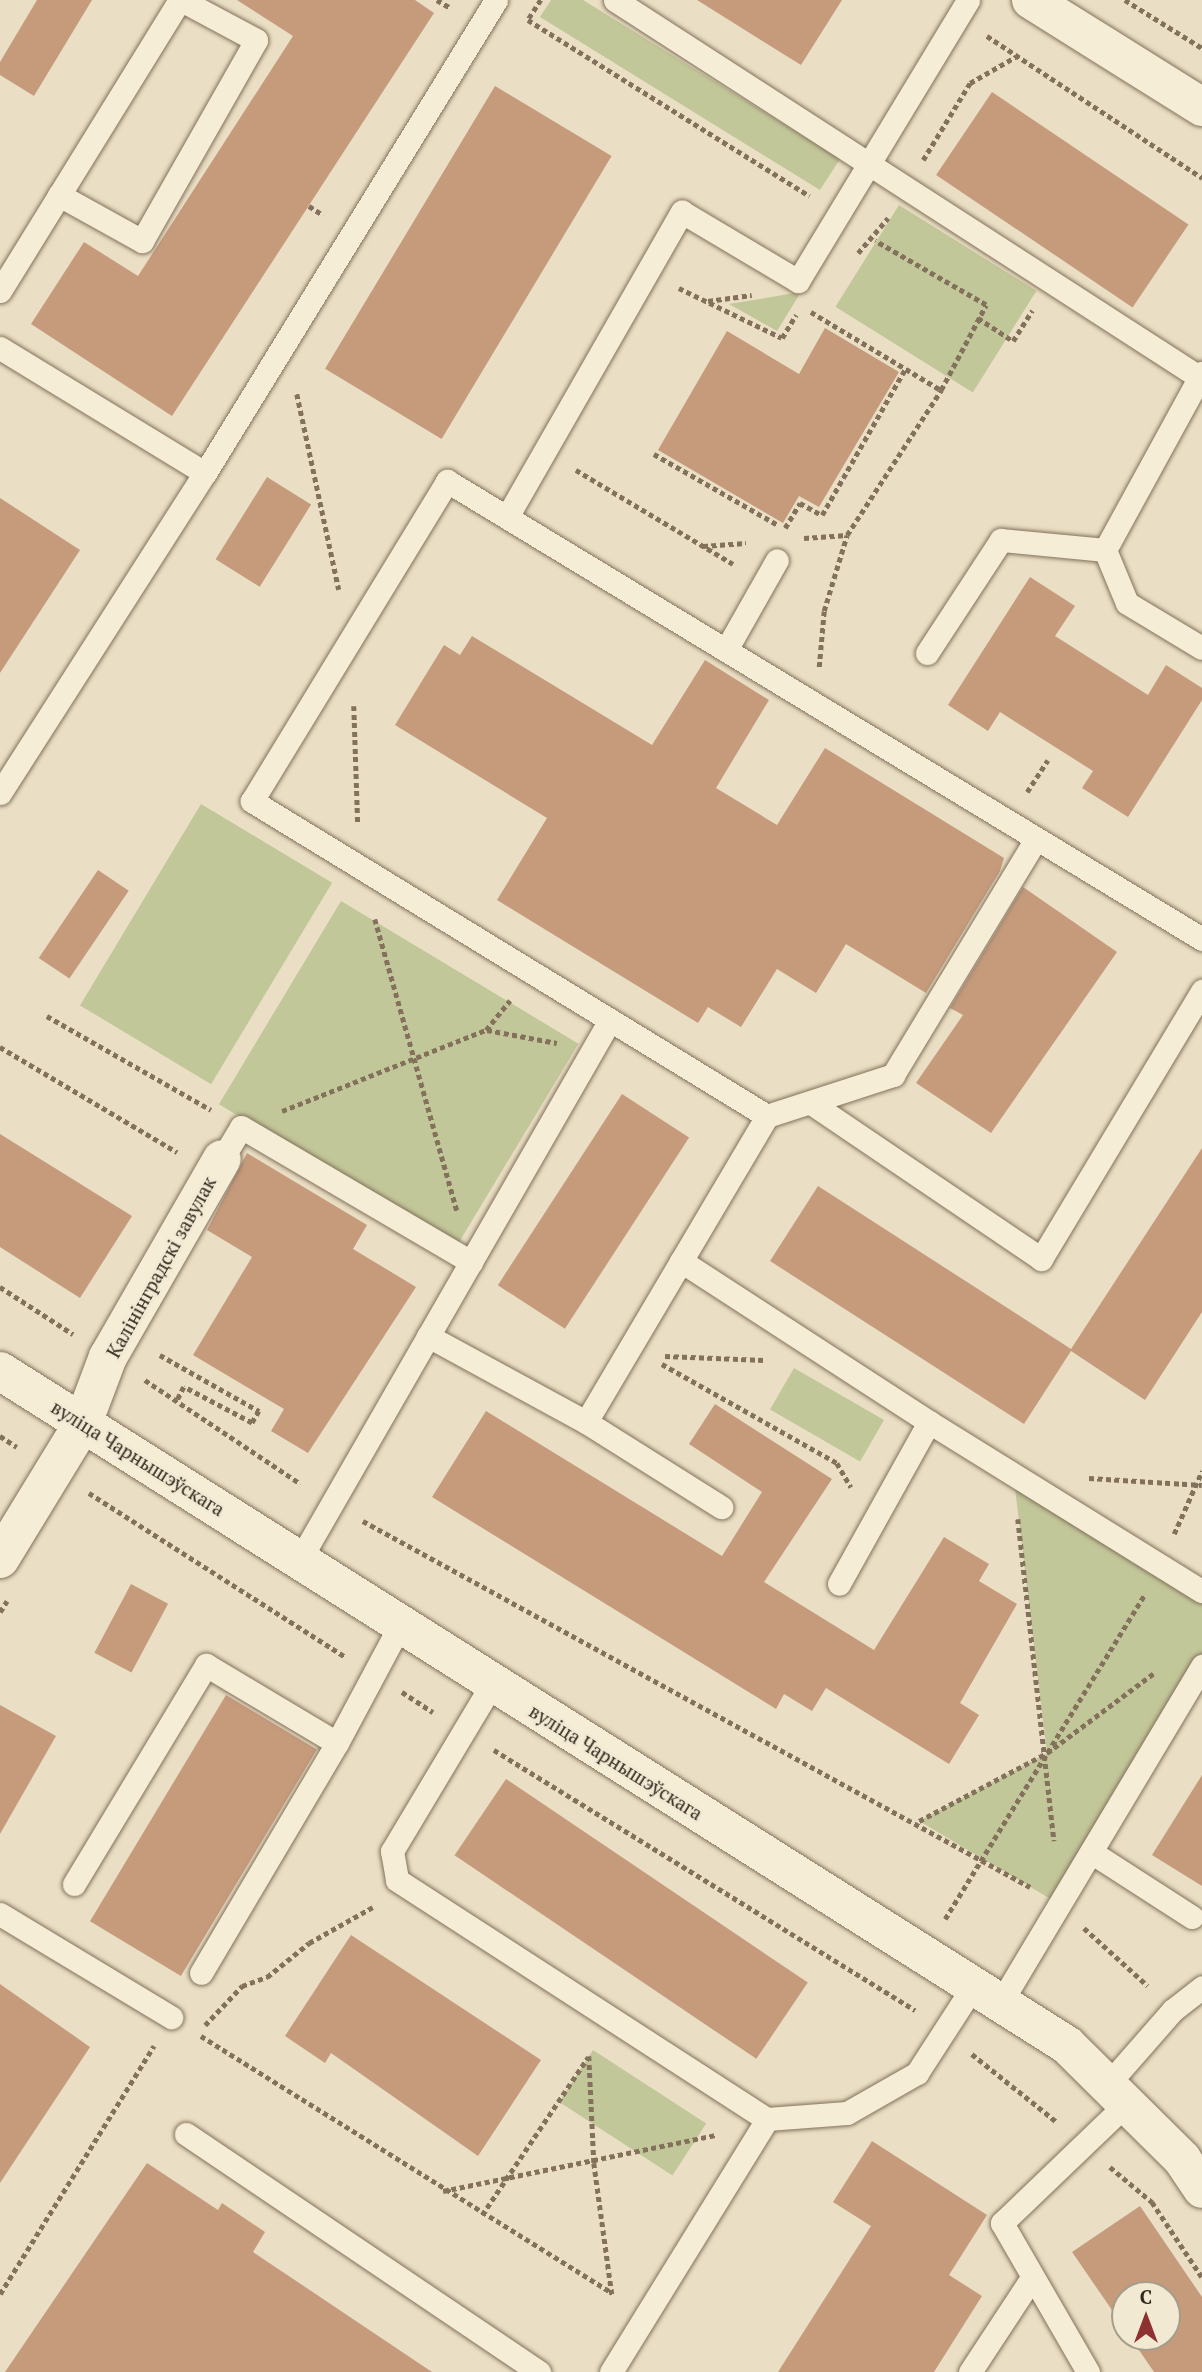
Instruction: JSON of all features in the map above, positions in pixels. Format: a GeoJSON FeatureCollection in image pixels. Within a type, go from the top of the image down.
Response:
{"type":"FeatureCollection","features":[{"type":"Feature","properties":{"kind":"street"},"geometry":{"type":"LineString","coordinates":[[1031,0],[1202,107]]}},
{"type":"Feature","properties":{"kind":"street","name":"Калінінградскі завулак"},"geometry":{"type":"LineString","coordinates":[[0,1559],[83,1423],[108,1357],[218,1167]]}},
{"type":"Feature","properties":{"kind":"street","name":"вуліца Чарнышэўскага"},"geometry":{"type":"LineString","coordinates":[[0,1371],[1067,2045],[1118,2093],[1202,2189]]}},
{"type":"Feature","properties":{"kind":"lane"},"geometry":{"type":"LineString","coordinates":[[0,291],[59,195],[180,0],[256,40],[142,241],[59,195]]}},
{"type":"Feature","properties":{"kind":"lane"},"geometry":{"type":"LineString","coordinates":[[0,793],[286,344],[496,0]]}},
{"type":"Feature","properties":{"kind":"lane"},"geometry":{"type":"LineString","coordinates":[[615,0],[909,185],[1201,377],[1105,550]]}},
{"type":"Feature","properties":{"kind":"lane"},"geometry":{"type":"LineString","coordinates":[[507,517],[682,212],[798,281],[873,162],[963,8]]}},
{"type":"Feature","properties":{"kind":"lane"},"geometry":{"type":"LineString","coordinates":[[0,348],[205,473]]}},
{"type":"Feature","properties":{"kind":"lane"},"geometry":{"type":"LineString","coordinates":[[767,1116],[252,801],[447,481],[1202,939]]}},
{"type":"Feature","properties":{"kind":"lane"},"geometry":{"type":"LineString","coordinates":[[927,653],[1001,540],[1105,550]]}},
{"type":"Feature","properties":{"kind":"lane"},"geometry":{"type":"LineString","coordinates":[[1105,550],[1127,603],[1202,648]]}},
{"type":"Feature","properties":{"kind":"lane"},"geometry":{"type":"LineString","coordinates":[[726,650],[777,560]]}},
{"type":"Feature","properties":{"kind":"lane"},"geometry":{"type":"LineString","coordinates":[[586,1422],[639,1351],[681,1261],[767,1116],[893,1075],[1036,839]]}},
{"type":"Feature","properties":{"kind":"lane"},"geometry":{"type":"LineString","coordinates":[[811,1102],[1041,1259],[1202,991]]}},
{"type":"Feature","properties":{"kind":"lane"},"geometry":{"type":"LineString","coordinates":[[299,1561],[610,1020]]}},
{"type":"Feature","properties":{"kind":"lane"},"geometry":{"type":"LineString","coordinates":[[218,1167],[241,1127],[471,1262]]}},
{"type":"Feature","properties":{"kind":"lane"},"geometry":{"type":"LineString","coordinates":[[681,1261],[929,1422],[1202,1591]]}},
{"type":"Feature","properties":{"kind":"lane"},"geometry":{"type":"LineString","coordinates":[[428,1336],[586,1422],[721,1507]]}},
{"type":"Feature","properties":{"kind":"lane"},"geometry":{"type":"LineString","coordinates":[[839,1584],[929,1422]]}},
{"type":"Feature","properties":{"kind":"lane"},"geometry":{"type":"LineString","coordinates":[[201,1973],[337,1743],[400,1625]]}},
{"type":"Feature","properties":{"kind":"lane"},"geometry":{"type":"LineString","coordinates":[[74,1884],[206,1665],[337,1743]]}},
{"type":"Feature","properties":{"kind":"lane"},"geometry":{"type":"LineString","coordinates":[[492,1684],[392,1852],[397,1880],[767,2119],[847,2113],[917,2073],[946,2034],[988,1994],[1059,1905],[1202,1666]]}},
{"type":"Feature","properties":{"kind":"lane"},"geometry":{"type":"LineString","coordinates":[[1091,1852],[1192,1917]]}},
{"type":"Feature","properties":{"kind":"lane"},"geometry":{"type":"LineString","coordinates":[[0,1914],[171,2017]]}},
{"type":"Feature","properties":{"kind":"lane"},"geometry":{"type":"LineString","coordinates":[[1088,2372],[1031,2279],[1002,2223],[1082,2142],[1173,2010],[1202,1987]]}},
{"type":"Feature","properties":{"kind":"lane"},"geometry":{"type":"LineString","coordinates":[[616,2363],[767,2119]]}},
{"type":"Feature","properties":{"kind":"lane"},"geometry":{"type":"LineString","coordinates":[[186,2134],[539,2372]]}},
{"type":"Feature","properties":{"kind":"lane"},"geometry":{"type":"LineString","coordinates":[[970,2372],[1031,2279]]}},
{"type":"Feature","properties":{"kind":"path"},"geometry":{"type":"LineString","coordinates":[[1125,0],[1202,48]]}},
{"type":"Feature","properties":{"kind":"path"},"geometry":{"type":"LineString","coordinates":[[963,8],[1017,56],[1202,178]]}},
{"type":"Feature","properties":{"kind":"path"},"geometry":{"type":"LineString","coordinates":[[815,705],[824,611],[848,535],[941,390],[986,305],[875,241],[970,82],[1017,56]]}},
{"type":"Feature","properties":{"kind":"path"},"geometry":{"type":"LineString","coordinates":[[978,318],[1013,341],[1038,300]]}},
{"type":"Feature","properties":{"kind":"path"},"geometry":{"type":"LineString","coordinates":[[801,306],[941,390]]}},
{"type":"Feature","properties":{"kind":"path"},"geometry":{"type":"LineString","coordinates":[[286,344],[350,641],[359,867],[471,1262]]}},
{"type":"Feature","properties":{"kind":"path"},"geometry":{"type":"LineString","coordinates":[[654,454],[785,529],[800,503],[822,515],[906,368]]}},
{"type":"Feature","properties":{"kind":"path"},"geometry":{"type":"LineString","coordinates":[[564,463],[764,583]]}},
{"type":"Feature","properties":{"kind":"path"},"geometry":{"type":"LineString","coordinates":[[799,539],[848,535]]}},
{"type":"Feature","properties":{"kind":"path"},"geometry":{"type":"LineString","coordinates":[[702,546],[758,542]]}},
{"type":"Feature","properties":{"kind":"path"},"geometry":{"type":"LineString","coordinates":[[47,1016],[241,1127],[486,1030],[533,973]]}},
{"type":"Feature","properties":{"kind":"path"},"geometry":{"type":"LineString","coordinates":[[486,1030],[593,1049]]}},
{"type":"Feature","properties":{"kind":"path"},"geometry":{"type":"LineString","coordinates":[[0,1047],[218,1167]]}},
{"type":"Feature","properties":{"kind":"path"},"geometry":{"type":"LineString","coordinates":[[0,1287],[332,1504],[919,1822],[1059,1905],[1173,2010]]}},
{"type":"Feature","properties":{"kind":"path"},"geometry":{"type":"LineString","coordinates":[[166,1345],[159,1357],[259,1411],[252,1423],[184,1387],[177,1401]]}},
{"type":"Feature","properties":{"kind":"path"},"geometry":{"type":"LineString","coordinates":[[639,1351],[769,1360]]}},
{"type":"Feature","properties":{"kind":"path"},"geometry":{"type":"LineString","coordinates":[[639,1351],[837,1463],[872,1524]]}},
{"type":"Feature","properties":{"kind":"path"},"geometry":{"type":"LineString","coordinates":[[0,1436],[463,1732],[898,1997],[1082,2142],[1152,2203],[1202,2277]]}},
{"type":"Feature","properties":{"kind":"path"},"geometry":{"type":"LineString","coordinates":[[982,1859],[1161,1566],[1202,1471]]}},
{"type":"Feature","properties":{"kind":"path"},"geometry":{"type":"LineString","coordinates":[[1013,1474],[1047,1753],[1059,1905]]}},
{"type":"Feature","properties":{"kind":"path"},"geometry":{"type":"LineString","coordinates":[[1083,1478],[1202,1485]]}},
{"type":"Feature","properties":{"kind":"path"},"geometry":{"type":"LineString","coordinates":[[919,1822],[1047,1753],[1158,1670]]}},
{"type":"Feature","properties":{"kind":"path"},"geometry":{"type":"LineString","coordinates":[[197,2034],[242,1986],[267,1978],[309,1943],[373,1908],[397,1880]]}},
{"type":"Feature","properties":{"kind":"path"},"geometry":{"type":"LineString","coordinates":[[482,2216],[504,2178],[615,2020]]}},
{"type":"Feature","properties":{"kind":"path"},"geometry":{"type":"LineString","coordinates":[[589,2056],[594,2163],[616,2363]]}},
{"type":"Feature","properties":{"kind":"path"},"geometry":{"type":"LineString","coordinates":[[442,2191],[594,2163],[767,2119]]}},
{"type":"Feature","properties":{"kind":"green space"},"geometry":{"type":"Polygon","coordinates":[[[551,0],[583,0],[840,159],[820,190],[540,17],[551,0]]]}},
{"type":"Feature","properties":{"kind":"green space"},"geometry":{"type":"Polygon","coordinates":[[[899,205],[1036,291],[973,393],[835,307],[899,205]]]}},
{"type":"Feature","properties":{"kind":"green space"},"geometry":{"type":"Polygon","coordinates":[[[801,292],[777,331],[729,304],[801,292]]]}},
{"type":"Feature","properties":{"kind":"green space"},"geometry":{"type":"Polygon","coordinates":[[[201,804],[332,883],[211,1084],[80,1005],[201,804]]]}},
{"type":"Feature","properties":{"kind":"green space"},"geometry":{"type":"Polygon","coordinates":[[[341,901],[578,1044],[456,1247],[219,1104],[341,901]]]}},
{"type":"Feature","properties":{"kind":"green space"},"geometry":{"type":"Polygon","coordinates":[[[794,1368],[884,1420],[860,1462],[770,1410],[794,1368]]]}},
{"type":"Feature","properties":{"kind":"green space"},"geometry":{"type":"Polygon","coordinates":[[[1014,1480],[1202,1592],[1202,1653],[1059,1904],[919,1821],[1047,1753],[1014,1480]]]}},
{"type":"Feature","properties":{"kind":"green space"},"geometry":{"type":"Polygon","coordinates":[[[593,2050],[706,2124],[672,2176],[559,2102],[593,2050]]]}},
{"type":"Feature","properties":{"kind":"building"},"geometry":{"type":"Polygon","coordinates":[[[37,0],[92,0],[34,96],[0,75],[0,62],[37,0]]]}},
{"type":"Feature","properties":{"kind":"building"},"geometry":{"type":"Polygon","coordinates":[[[237,0],[415,0],[434,13],[172,416],[31,324],[84,242],[138,276],[293,36],[237,0]]]}},
{"type":"Feature","properties":{"kind":"building"},"geometry":{"type":"Polygon","coordinates":[[[697,0],[842,0],[801,65],[697,0]]]}},
{"type":"Feature","properties":{"kind":"building"},"geometry":{"type":"Polygon","coordinates":[[[495,86],[612,156],[442,439],[325,369],[495,86]]]}},
{"type":"Feature","properties":{"kind":"building"},"geometry":{"type":"Polygon","coordinates":[[[992,92],[1188,225],[1133,307],[936,175],[992,92]]]}},
{"type":"Feature","properties":{"kind":"building"},"geometry":{"type":"Polygon","coordinates":[[[825,328],[899,372],[819,507],[799,496],[783,523],[658,450],[727,331],[799,374],[825,328]]]}},
{"type":"Feature","properties":{"kind":"building"},"geometry":{"type":"Polygon","coordinates":[[[267,477],[311,505],[260,587],[216,559],[267,477]]]}},
{"type":"Feature","properties":{"kind":"building"},"geometry":{"type":"Polygon","coordinates":[[[0,498],[80,550],[0,673],[0,498]]]}},
{"type":"Feature","properties":{"kind":"building"},"geometry":{"type":"Polygon","coordinates":[[[1030,577],[1075,606],[1055,636],[1148,695],[1166,665],[1202,688],[1202,700],[1128,817],[1082,788],[1093,771],[1000,712],[988,731],[948,705],[1030,577]]]}},
{"type":"Feature","properties":{"kind":"building"},"geometry":{"type":"Polygon","coordinates":[[[472,636],[652,745],[705,660],[769,700],[716,788],[777,825],[825,748],[1004,858],[1000,871],[926,993],[846,944],[816,993],[777,969],[741,1027],[708,1007],[698,1023],[497,900],[547,818],[395,725],[444,645],[460,655],[472,636]]]}},
{"type":"Feature","properties":{"kind":"building"},"geometry":{"type":"Polygon","coordinates":[[[98,870],[129,891],[69,979],[39,958],[98,870]]]}},
{"type":"Feature","properties":{"kind":"building"},"geometry":{"type":"Polygon","coordinates":[[[1023,887],[1117,952],[991,1133],[916,1083],[963,1015],[950,1008],[1023,887]]]}},
{"type":"Feature","properties":{"kind":"building"},"geometry":{"type":"Polygon","coordinates":[[[622,1094],[689,1138],[565,1329],[498,1285],[622,1094]]]}},
{"type":"Feature","properties":{"kind":"building"},"geometry":{"type":"Polygon","coordinates":[[[0,1134],[132,1216],[80,1298],[0,1247],[0,1134]]]}},
{"type":"Feature","properties":{"kind":"building"},"geometry":{"type":"Polygon","coordinates":[[[1202,1148],[1202,1312],[1145,1400],[1071,1351],[1024,1424],[770,1261],[818,1186],[1071,1349],[1202,1148]]]}},
{"type":"Feature","properties":{"kind":"building"},"geometry":{"type":"Polygon","coordinates":[[[247,1153],[367,1225],[353,1249],[416,1287],[308,1453],[271,1431],[284,1409],[193,1355],[252,1257],[207,1230],[247,1153]]]}},
{"type":"Feature","properties":{"kind":"building"},"geometry":{"type":"Polygon","coordinates":[[[715,1404],[832,1479],[764,1582],[874,1650],[944,1537],[989,1564],[979,1581],[1017,1604],[960,1703],[979,1715],[949,1764],[826,1688],[812,1711],[784,1694],[776,1709],[432,1497],[486,1411],[722,1556],[762,1492],[689,1444],[715,1404]]]}},
{"type":"Feature","properties":{"kind":"building"},"geometry":{"type":"Polygon","coordinates":[[[131,1584],[168,1604],[131,1673],[94,1653],[131,1584]]]}},
{"type":"Feature","properties":{"kind":"building"},"geometry":{"type":"Polygon","coordinates":[[[226,1695],[317,1750],[181,1976],[90,1921],[226,1695]]]}},
{"type":"Feature","properties":{"kind":"building"},"geometry":{"type":"Polygon","coordinates":[[[0,1705],[56,1736],[0,1834],[0,1705]]]}},
{"type":"Feature","properties":{"kind":"building"},"geometry":{"type":"Polygon","coordinates":[[[1202,1775],[1202,1886],[1152,1855],[1202,1775]]]}},
{"type":"Feature","properties":{"kind":"building"},"geometry":{"type":"Polygon","coordinates":[[[506,1779],[808,1983],[756,2059],[455,1855],[506,1779]]]}},
{"type":"Feature","properties":{"kind":"building"},"geometry":{"type":"Polygon","coordinates":[[[351,1935],[541,2060],[478,2156],[331,2053],[325,2063],[285,2036],[351,1935]]]}},
{"type":"Feature","properties":{"kind":"building"},"geometry":{"type":"Polygon","coordinates":[[[0,1984],[90,2047],[0,2183],[0,1984]]]}},
{"type":"Feature","properties":{"kind":"building"},"geometry":{"type":"Polygon","coordinates":[[[872,2141],[987,2215],[949,2275],[982,2296],[934,2372],[778,2372],[871,2226],[833,2202],[872,2141]]]}},
{"type":"Feature","properties":{"kind":"building"},"geometry":{"type":"Polygon","coordinates":[[[147,2163],[218,2210],[222,2203],[265,2232],[253,2252],[432,2372],[5,2372],[147,2163]]]}},
{"type":"Feature","properties":{"kind":"building"},"geometry":{"type":"Polygon","coordinates":[[[1140,2206],[1202,2297],[1202,2372],[1154,2372],[1140,2351],[1181,2351],[1181,2281],[1111,2281],[1111,2309],[1072,2252],[1140,2206]]]}}]}
